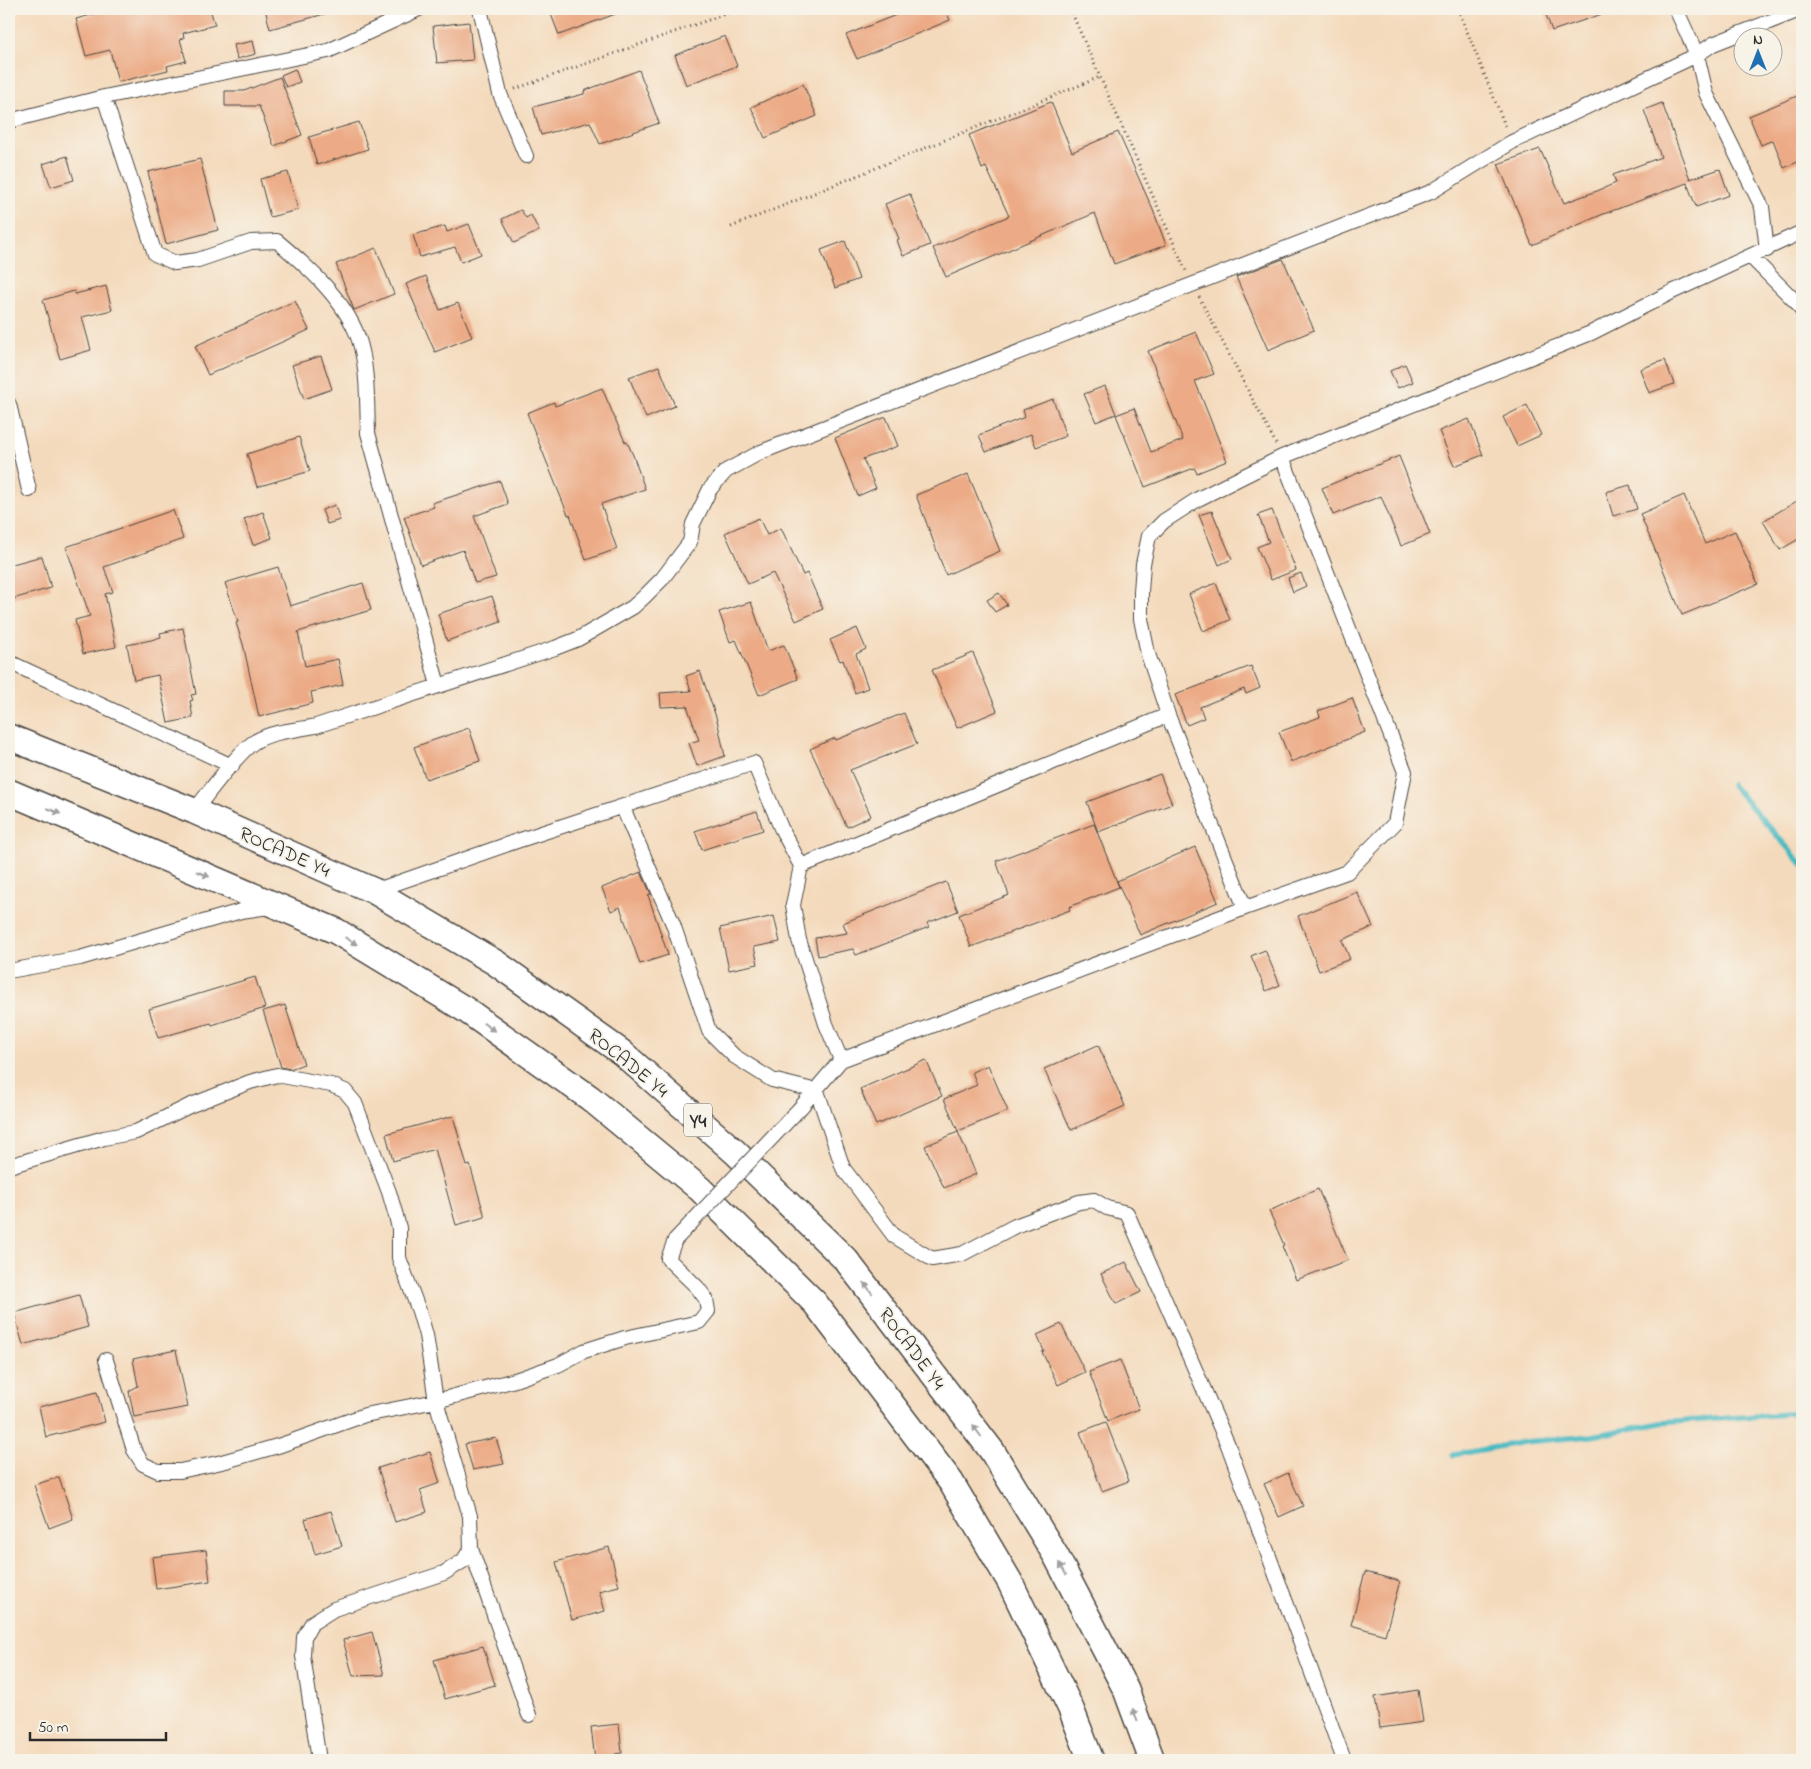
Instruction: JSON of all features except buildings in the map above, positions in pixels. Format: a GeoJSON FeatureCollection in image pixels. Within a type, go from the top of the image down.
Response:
{"type":"FeatureCollection","features":[{"type":"Feature","properties":{"kind":"highway","name":"ROCADE Y4"},"geometry":{"type":"LineString","coordinates":[[9,737],[194,810],[374,892],[496,963],[621,1052],[735,1152],[846,1260],[997,1459],[1056,1556],[1126,1690],[1152,1760]]}},
{"type":"Feature","properties":{"kind":"highway"},"geometry":{"type":"LineString","coordinates":[[9,792],[336,932],[466,1010],[590,1098],[700,1189],[815,1303],[951,1482],[1010,1582],[1070,1709],[1091,1760]]}},
{"type":"Feature","properties":{"kind":"street"},"geometry":{"type":"LineString","coordinates":[[9,121],[104,97],[328,51],[418,9]]}},
{"type":"Feature","properties":{"kind":"street"},"geometry":{"type":"LineString","coordinates":[[480,9],[500,94],[526,156]]}},
{"type":"Feature","properties":{"kind":"street"},"geometry":{"type":"LineString","coordinates":[[1676,9],[1697,55],[1706,93],[1762,207],[1767,250]]}},
{"type":"Feature","properties":{"kind":"street"},"geometry":{"type":"LineString","coordinates":[[194,810],[232,766],[242,751],[256,740],[283,732],[316,726],[555,648],[578,639],[633,607],[662,579],[690,542],[693,524],[710,489],[726,471],[761,452],[1431,192],[1512,142],[1697,55],[1713,44],[1802,9]]}},
{"type":"Feature","properties":{"kind":"street"},"geometry":{"type":"LineString","coordinates":[[104,97],[155,254],[175,264],[198,260],[251,242],[277,241],[298,259],[341,305],[358,338],[367,400],[368,433],[438,685]]}},
{"type":"Feature","properties":{"kind":"street"},"geometry":{"type":"LineString","coordinates":[[1245,908],[1168,715],[1148,654],[1141,619],[1143,564],[1150,536],[1164,521],[1198,499],[1282,457],[1591,333],[1672,292],[1751,258],[1802,232]]}},
{"type":"Feature","properties":{"kind":"street"},"geometry":{"type":"LineString","coordinates":[[1751,258],[1798,304],[1802,311]]}},
{"type":"Feature","properties":{"kind":"street"},"geometry":{"type":"LineString","coordinates":[[9,404],[29,490]]}},
{"type":"Feature","properties":{"kind":"street"},"geometry":{"type":"LineString","coordinates":[[106,1360],[134,1450],[143,1464],[158,1471],[180,1471],[281,1446],[365,1415],[436,1401],[515,1380],[558,1365],[584,1351],[625,1338],[699,1322],[708,1311],[706,1299],[668,1259],[674,1240],[817,1090],[842,1060],[1245,908],[1347,872],[1394,824],[1405,772],[1282,457]]}},
{"type":"Feature","properties":{"kind":"street"},"geometry":{"type":"LineString","coordinates":[[9,662],[232,766]]}},
{"type":"Feature","properties":{"kind":"street"},"geometry":{"type":"LineString","coordinates":[[800,866],[1168,715]]}},
{"type":"Feature","properties":{"kind":"street"},"geometry":{"type":"LineString","coordinates":[[374,892],[514,842],[623,808],[754,763],[781,828],[800,866],[793,905],[799,940],[826,1024],[842,1060]]}},
{"type":"Feature","properties":{"kind":"street"},"geometry":{"type":"LineString","coordinates":[[623,808],[673,924],[710,1031],[734,1056],[772,1080],[817,1090]]}},
{"type":"Feature","properties":{"kind":"street"},"geometry":{"type":"LineString","coordinates":[[9,971],[80,958],[241,911],[278,906]]}},
{"type":"Feature","properties":{"kind":"street"},"geometry":{"type":"LineString","coordinates":[[9,1166],[104,1138],[136,1132],[207,1098],[250,1082],[277,1075],[308,1079],[331,1085],[344,1092],[355,1103],[392,1200],[399,1228],[399,1258],[426,1335],[436,1401],[470,1516],[471,1549],[529,1715]]}},
{"type":"Feature","properties":{"kind":"street"},"geometry":{"type":"LineString","coordinates":[[817,1090],[843,1168],[894,1236],[932,1259],[962,1254],[1015,1226],[1079,1202],[1094,1200],[1107,1208],[1127,1213],[1228,1446],[1344,1760]]}},
{"type":"Feature","properties":{"kind":"street"},"geometry":{"type":"LineString","coordinates":[[318,1760],[303,1656],[304,1637],[312,1624],[334,1609],[444,1573],[463,1561],[471,1549]]}},
{"type":"Feature","properties":{"kind":"path"},"geometry":{"type":"LineString","coordinates":[[500,94],[739,9]]}},
{"type":"Feature","properties":{"kind":"path"},"geometry":{"type":"LineString","coordinates":[[1070,9],[1192,284],[1282,457]]}},
{"type":"Feature","properties":{"kind":"path"},"geometry":{"type":"LineString","coordinates":[[1458,9],[1512,142]]}},
{"type":"Feature","properties":{"kind":"path"},"geometry":{"type":"LineString","coordinates":[[731,226],[1100,77]]}},
{"type":"Feature","properties":{"kind":"waterway"},"geometry":{"type":"LineString","coordinates":[[1732,785],[1802,864]]}},
{"type":"Feature","properties":{"kind":"waterway"},"geometry":{"type":"LineString","coordinates":[[1453,1455],[1524,1442],[1592,1436],[1660,1423],[1802,1413]]}}]}
